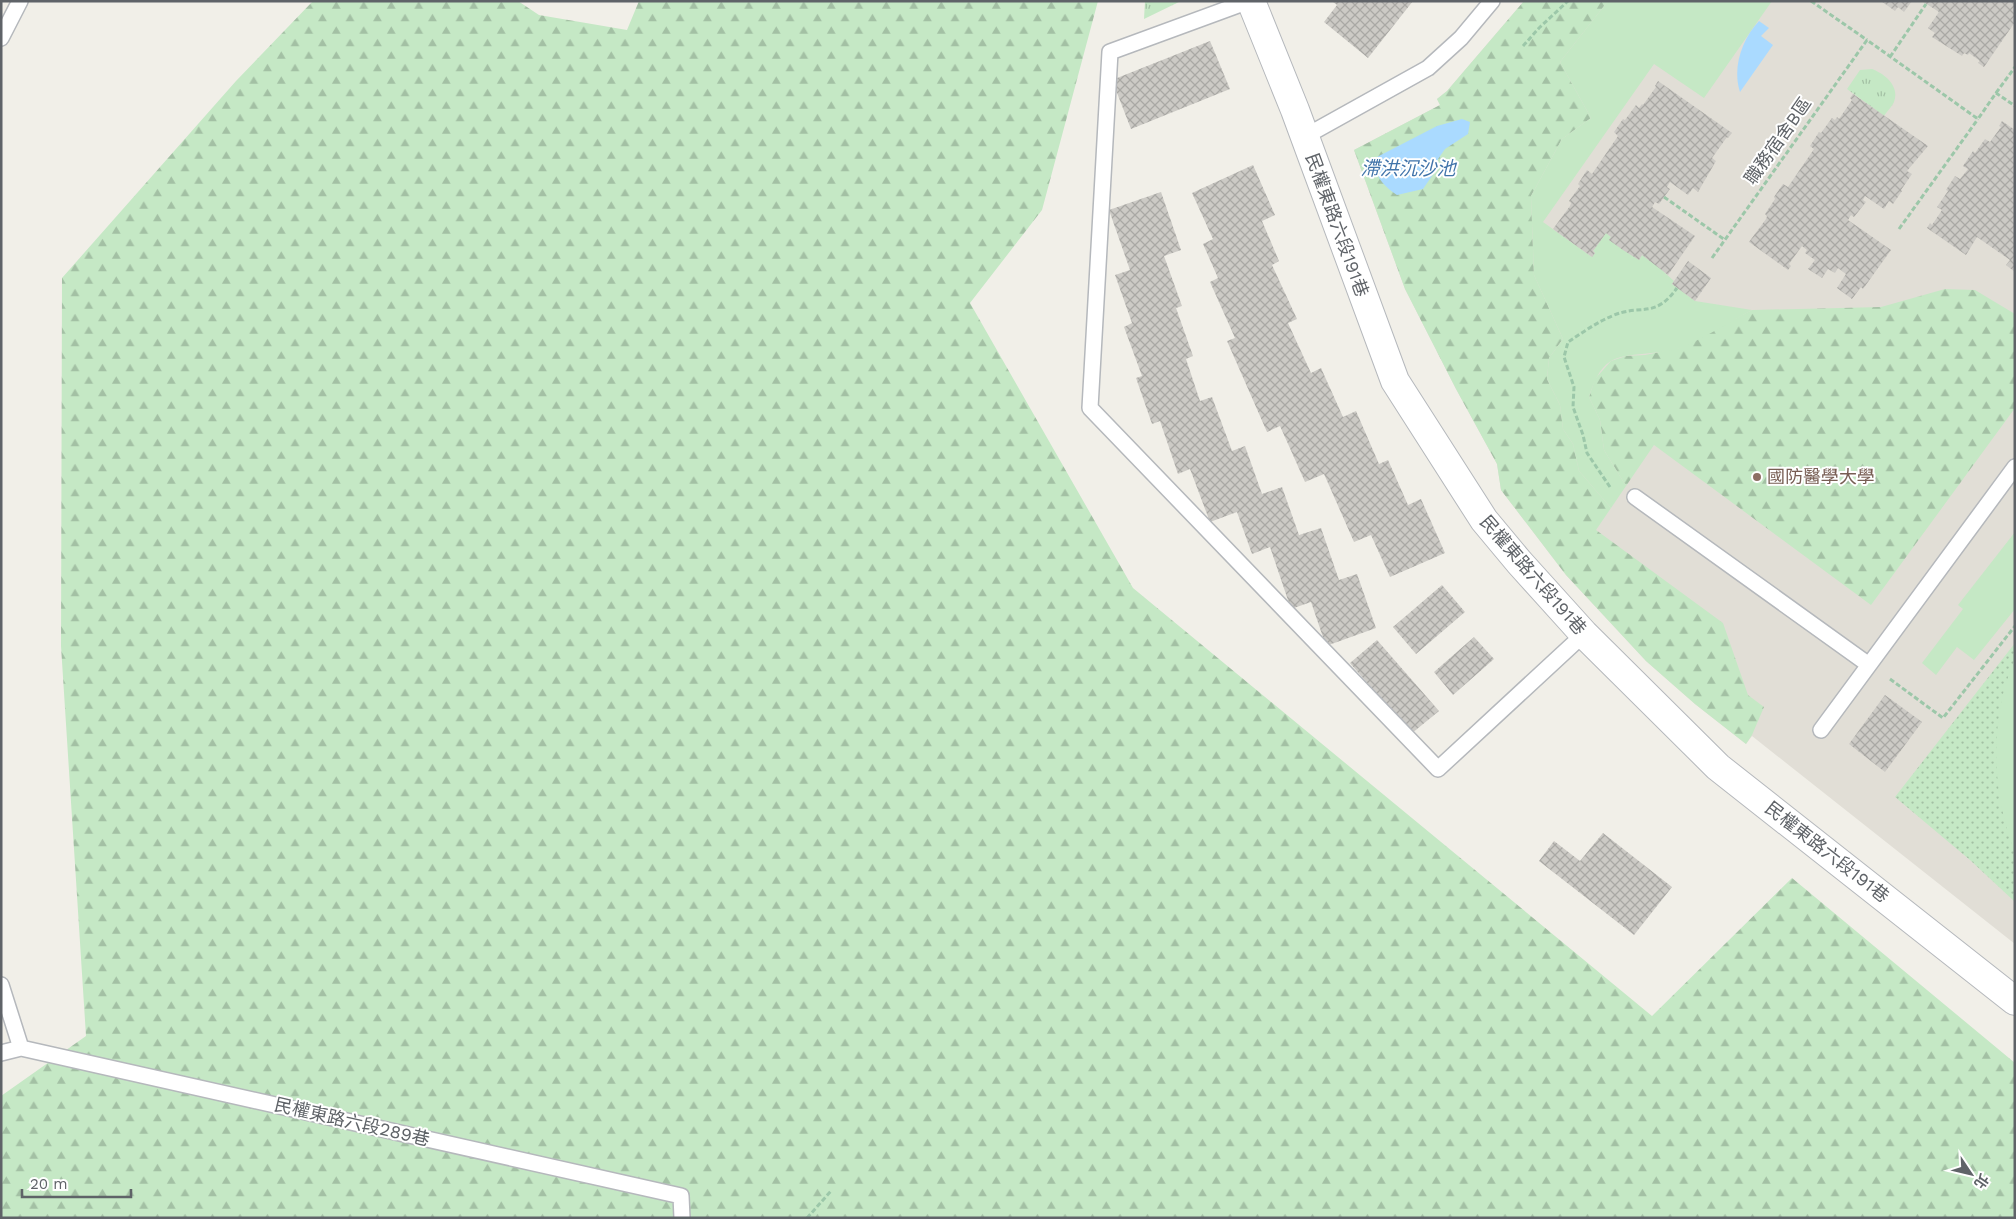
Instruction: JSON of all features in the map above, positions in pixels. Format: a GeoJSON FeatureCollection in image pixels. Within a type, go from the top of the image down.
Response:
{"type":"FeatureCollection","features":[{"type":"Feature","properties":{"kind":"street","name":"民權東路六段191巷"},"geometry":{"type":"LineString","coordinates":[[1250,1],[1314,160],[1394,381],[1484,520],[1584,634],[1718,766],[2015,1001]]}},
{"type":"Feature","properties":{"kind":"lane"},"geometry":{"type":"LineString","coordinates":[[1,38],[20,1]]}},
{"type":"Feature","properties":{"kind":"lane"},"geometry":{"type":"LineString","coordinates":[[1250,1],[1110,52],[1090,408],[1438,769],[1584,634]]}},
{"type":"Feature","properties":{"kind":"lane"},"geometry":{"type":"LineString","coordinates":[[1304,137],[1428,68],[1461,38],[1492,1]]}},
{"type":"Feature","properties":{"kind":"lane"},"geometry":{"type":"LineString","coordinates":[[1821,730],[2015,467]]}},
{"type":"Feature","properties":{"kind":"lane"},"geometry":{"type":"LineString","coordinates":[[1635,497],[1869,664]]}},
{"type":"Feature","properties":{"kind":"lane"},"geometry":{"type":"LineString","coordinates":[[1,985],[21,1048]]}},
{"type":"Feature","properties":{"kind":"lane","name":"民權東路六段289巷"},"geometry":{"type":"LineString","coordinates":[[1,1053],[21,1048],[681,1196],[682,1218]]}},
{"type":"Feature","properties":{"kind":"path"},"geometry":{"type":"LineString","coordinates":[[1523,46],[1568,1]]}},
{"type":"Feature","properties":{"kind":"path"},"geometry":{"type":"LineString","coordinates":[[1811,1],[1978,119]]}},
{"type":"Feature","properties":{"kind":"path"},"geometry":{"type":"LineString","coordinates":[[1890,57],[1926,4]]}},
{"type":"Feature","properties":{"kind":"path","name":"職務宿舍B區"},"geometry":{"type":"LineString","coordinates":[[1712,258],[1867,40]]}},
{"type":"Feature","properties":{"kind":"path"},"geometry":{"type":"LineString","coordinates":[[1899,229],[2015,67]]}},
{"type":"Feature","properties":{"kind":"path"},"geometry":{"type":"LineString","coordinates":[[1996,93],[2015,106]]}},
{"type":"Feature","properties":{"kind":"path"},"geometry":{"type":"LineString","coordinates":[[1664,197],[1725,240]]}},
{"type":"Feature","properties":{"kind":"path"},"geometry":{"type":"LineString","coordinates":[[1635,497],[1619,495],[1607,485],[1587,453],[1573,407],[1574,387],[1564,357],[1568,342],[1613,315],[1659,307],[1668,300],[1677,288]]}},
{"type":"Feature","properties":{"kind":"path"},"geometry":{"type":"LineString","coordinates":[[1869,664],[1943,718],[2015,626]]}},
{"type":"Feature","properties":{"kind":"path"},"geometry":{"type":"LineString","coordinates":[[807,1218],[831,1191]]}},
{"type":"Feature","properties":{"kind":"shaded area","name":"國防醫學大學"},"geometry":{"type":"Polygon","coordinates":[[[1524,1],[2015,1],[2015,944],[1752,736],[1746,744],[1695,704],[1646,661],[1566,575],[1501,490],[1497,464],[1405,289],[1354,150],[1440,105],[1437,99],[1447,91],[1524,1]]]}},
{"type":"Feature","properties":{"kind":"green space"},"geometry":{"type":"Polygon","coordinates":[[[313,1],[518,1],[539,15],[627,30],[639,1],[1098,1],[1042,210],[970,303],[1133,588],[1652,1016],[1792,878],[2015,1063],[2015,1218],[1,1218],[1,1096],[86,1036],[61,646],[62,278],[236,81],[313,1]]]}},
{"type":"Feature","properties":{"kind":"green space"},"geometry":{"type":"Polygon","coordinates":[[[1145,1],[1181,1],[1144,19],[1145,1]]]}},
{"type":"Feature","properties":{"kind":"green space"},"geometry":{"type":"Polygon","coordinates":[[[1524,1],[1608,1],[1560,62],[1591,118],[1562,139],[1531,196],[1534,275],[1563,339],[1549,358],[1547,379],[1560,405],[1563,429],[1573,444],[1579,471],[1611,508],[1596,530],[1723,623],[1748,695],[1764,707],[1746,744],[1695,704],[1646,661],[1566,575],[1501,490],[1497,464],[1405,289],[1354,150],[1440,105],[1437,99],[1447,91],[1524,1]]]}},
{"type":"Feature","properties":{"kind":"green space"},"geometry":{"type":"Polygon","coordinates":[[[1608,1],[1772,1],[1704,98],[1654,64],[1543,222],[1592,257],[1595,253],[1593,251],[1606,233],[1611,237],[1609,240],[1639,260],[1642,255],[1664,271],[1674,281],[1672,284],[1695,301],[1752,310],[1708,335],[1680,348],[1617,358],[1607,364],[1600,372],[1589,397],[1600,420],[1604,450],[1626,486],[1611,508],[1579,471],[1573,444],[1563,429],[1560,405],[1547,379],[1549,358],[1563,339],[1534,275],[1531,196],[1562,139],[1591,118],[1560,62],[1608,1]]]}},
{"type":"Feature","properties":{"kind":"green space"},"geometry":{"type":"Polygon","coordinates":[[[1872,69],[1886,77],[1895,91],[1894,102],[1884,116],[1847,89],[1860,70],[1872,69]]]}},
{"type":"Feature","properties":{"kind":"green space"},"geometry":{"type":"Polygon","coordinates":[[[1945,289],[1975,290],[2015,314],[2015,408],[1871,605],[1654,445],[1626,486],[1604,450],[1600,420],[1589,397],[1595,379],[1611,361],[1626,356],[1645,355],[1679,348],[1752,310],[1881,307],[1945,289]]]}},
{"type":"Feature","properties":{"kind":"green space"},"geometry":{"type":"Polygon","coordinates":[[[2015,532],[2015,609],[1974,660],[1957,647],[1936,675],[1922,663],[1963,609],[1958,605],[2015,532]]]}},
{"type":"Feature","properties":{"kind":"green space"},"geometry":{"type":"Polygon","coordinates":[[[2015,643],[2015,902],[1970,860],[1895,797],[2015,643]]]}},
{"type":"Feature","properties":{"kind":"green space"},"geometry":{"type":"Polygon","coordinates":[[[2015,658],[2015,853],[2003,815],[1996,757],[2002,698],[2015,658]]]}},
{"type":"Feature","properties":{"kind":"water"},"geometry":{"type":"Polygon","coordinates":[[[1759,21],[1769,28],[1761,36],[1773,45],[1740,92],[1737,73],[1740,54],[1748,36],[1759,21]]]}},
{"type":"Feature","properties":{"kind":"water","name":"滯洪沉沙池"},"geometry":{"type":"Polygon","coordinates":[[[1462,119],[1470,122],[1468,134],[1445,149],[1438,159],[1434,173],[1423,189],[1397,195],[1380,179],[1376,169],[1377,157],[1437,126],[1462,119]]]}},
{"type":"Feature","properties":{"kind":"building"},"geometry":{"type":"Polygon","coordinates":[[[1332,1],[1413,1],[1368,58],[1324,22],[1337,5],[1332,1]]]}},
{"type":"Feature","properties":{"kind":"building"},"geometry":{"type":"Polygon","coordinates":[[[1881,1],[1912,1],[1904,12],[1898,7],[1895,11],[1881,1]]]}},
{"type":"Feature","properties":{"kind":"building"},"geometry":{"type":"Polygon","coordinates":[[[1922,1],[2015,1],[2015,22],[1984,67],[1978,63],[1980,61],[1969,53],[1968,55],[1964,53],[1962,56],[1932,37],[1935,33],[1928,28],[1939,12],[1922,1]]]}},
{"type":"Feature","properties":{"kind":"building"},"geometry":{"type":"Polygon","coordinates":[[[1210,41],[1230,89],[1131,129],[1112,80],[1210,41]]]}},
{"type":"Feature","properties":{"kind":"building"},"geometry":{"type":"Polygon","coordinates":[[[1658,81],[1732,133],[1712,158],[1716,161],[1698,192],[1693,188],[1688,195],[1670,182],[1667,187],[1670,189],[1659,204],[1655,202],[1652,207],[1695,236],[1668,275],[1642,255],[1639,260],[1623,250],[1609,240],[1611,237],[1606,233],[1593,251],[1595,253],[1592,257],[1553,229],[1570,206],[1571,203],[1569,201],[1580,186],[1578,184],[1587,170],[1592,174],[1618,136],[1614,132],[1623,119],[1625,120],[1636,105],[1639,108],[1643,105],[1658,81]]]}},
{"type":"Feature","properties":{"kind":"building"},"geometry":{"type":"Polygon","coordinates":[[[1853,94],[1928,146],[1907,171],[1912,174],[1893,204],[1889,201],[1884,209],[1865,196],[1863,200],[1866,202],[1854,217],[1851,215],[1848,220],[1891,250],[1863,289],[1861,287],[1852,299],[1837,288],[1846,274],[1838,268],[1835,273],[1828,269],[1822,278],[1808,269],[1815,260],[1805,253],[1807,250],[1802,246],[1789,264],[1791,266],[1788,270],[1749,242],[1766,219],[1767,216],[1765,214],[1783,184],[1788,187],[1814,149],[1810,146],[1819,132],[1821,133],[1832,118],[1835,120],[1837,117],[1839,119],[1852,100],[1850,98],[1853,94]]]}},
{"type":"Feature","properties":{"kind":"building"},"geometry":{"type":"Polygon","coordinates":[[[2002,121],[2015,130],[2015,272],[2006,265],[2010,260],[1977,237],[1966,255],[1927,228],[1930,223],[1932,225],[1942,210],[1937,207],[1955,176],[1960,179],[1968,169],[1963,166],[1973,151],[1975,153],[1985,139],[1990,142],[2001,127],[1999,126],[2002,121]]]}},
{"type":"Feature","properties":{"kind":"building"},"geometry":{"type":"Polygon","coordinates":[[[1253,165],[1275,215],[1262,221],[1279,261],[1272,265],[1297,319],[1288,323],[1311,373],[1321,368],[1343,417],[1356,411],[1379,464],[1388,460],[1408,505],[1421,499],[1445,553],[1390,577],[1371,535],[1354,542],[1324,474],[1305,482],[1280,426],[1267,432],[1227,341],[1235,338],[1210,282],[1218,278],[1203,244],[1213,239],[1192,193],[1253,165]]]}},
{"type":"Feature","properties":{"kind":"building"},"geometry":{"type":"Polygon","coordinates":[[[1161,192],[1181,250],[1164,256],[1182,306],[1176,308],[1193,356],[1186,359],[1200,401],[1212,397],[1232,451],[1245,446],[1262,494],[1282,487],[1299,535],[1321,528],[1339,580],[1357,574],[1376,628],[1326,646],[1311,602],[1291,609],[1270,547],[1252,554],[1237,512],[1210,522],[1190,469],[1178,474],[1160,421],[1152,424],[1136,378],[1142,376],[1124,327],[1132,323],[1115,275],[1130,270],[1109,210],[1161,192]]]}},
{"type":"Feature","properties":{"kind":"building"},"geometry":{"type":"Polygon","coordinates":[[[1688,261],[1711,278],[1695,301],[1672,284],[1688,261]]]}},
{"type":"Feature","properties":{"kind":"building"},"geometry":{"type":"Polygon","coordinates":[[[1442,585],[1465,612],[1416,654],[1393,627],[1442,585]]]}},
{"type":"Feature","properties":{"kind":"building"},"geometry":{"type":"Polygon","coordinates":[[[1474,637],[1494,659],[1453,695],[1434,672],[1474,637]]]}},
{"type":"Feature","properties":{"kind":"building"},"geometry":{"type":"Polygon","coordinates":[[[1377,640],[1439,711],[1411,734],[1350,663],[1377,640]]]}},
{"type":"Feature","properties":{"kind":"building"},"geometry":{"type":"Polygon","coordinates":[[[1885,695],[1922,722],[1885,772],[1849,744],[1885,695]]]}},
{"type":"Feature","properties":{"kind":"building"},"geometry":{"type":"Polygon","coordinates":[[[1603,833],[1672,887],[1634,935],[1539,861],[1554,841],[1580,861],[1603,833]]]}},
{"type":"Feature","properties":{"kind":"place","name":"國防醫學大學"},"geometry":{"type":"Point","coordinates":[1757,477]}}]}
